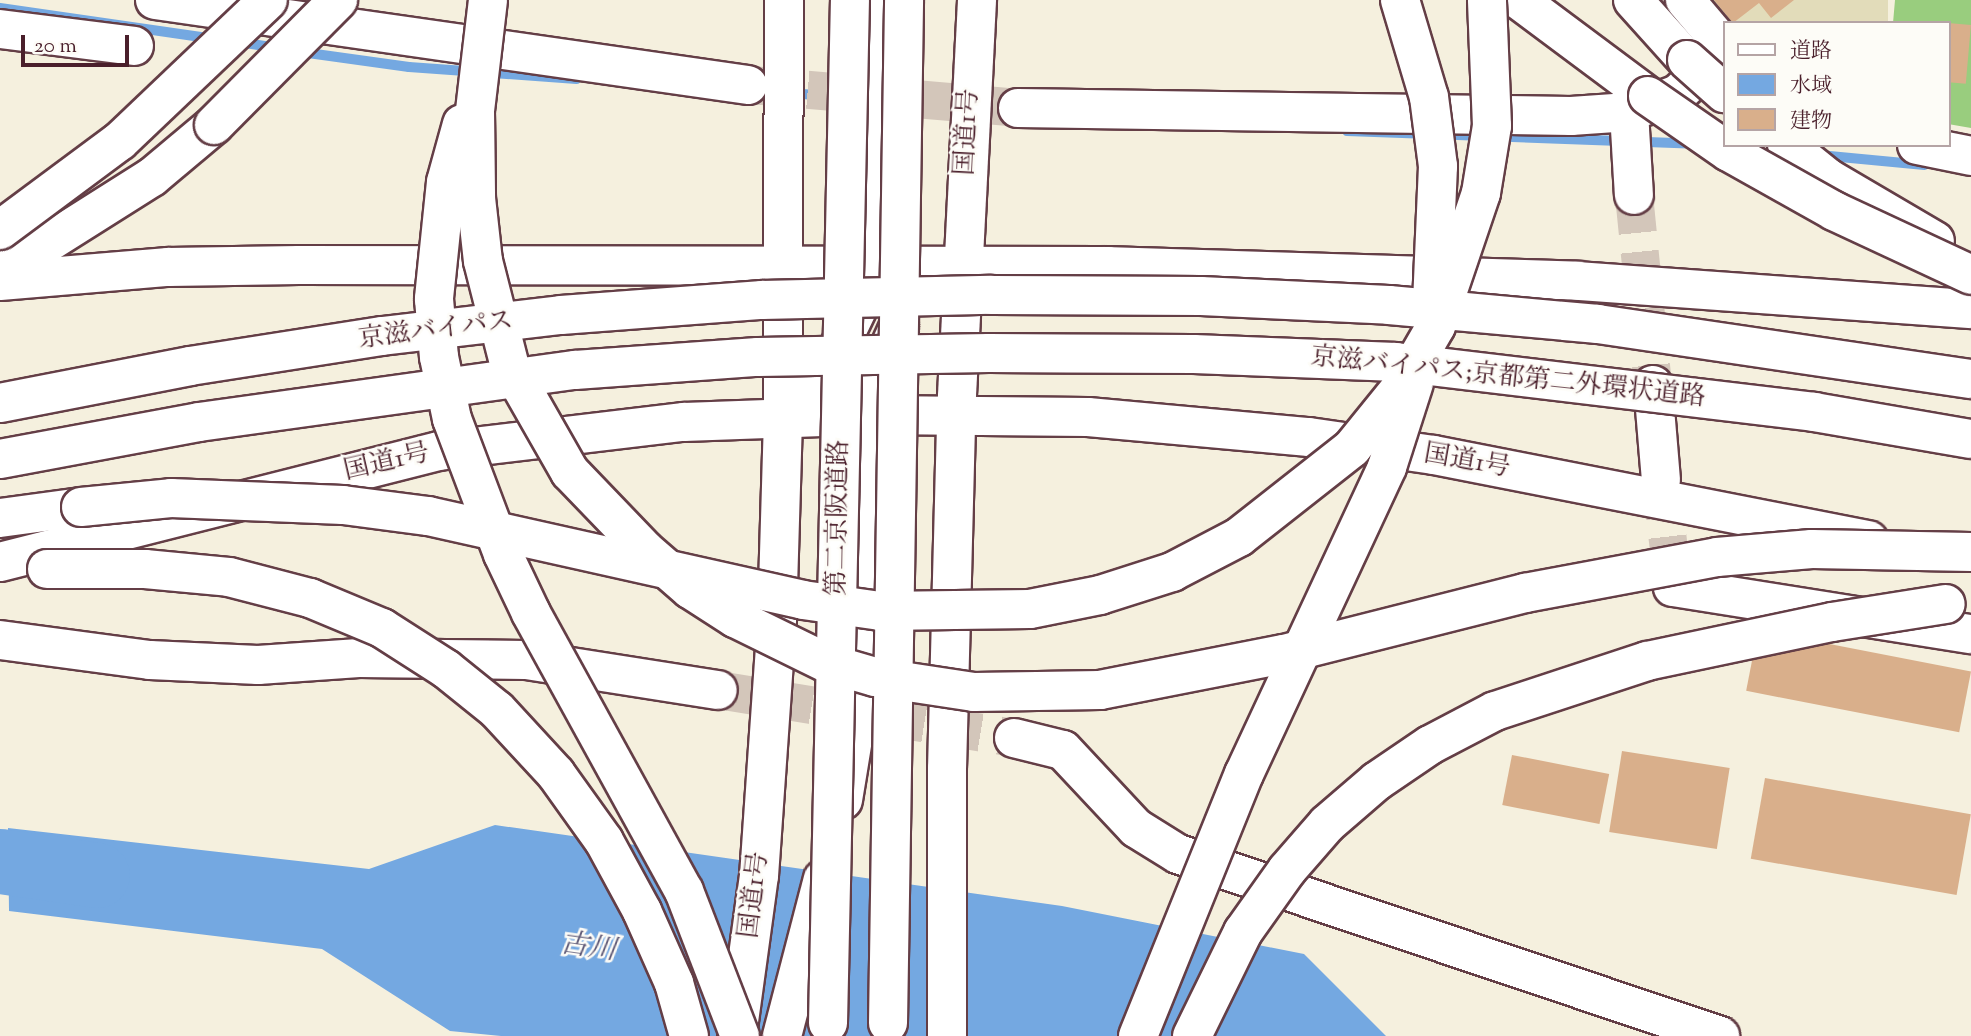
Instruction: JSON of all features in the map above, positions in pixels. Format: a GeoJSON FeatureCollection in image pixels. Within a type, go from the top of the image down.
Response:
{"type":"FeatureCollection","features":[{"type":"Feature","properties":{"kind":"main road"},"geometry":{"type":"LineString","coordinates":[[155,0],[216,3],[748,85]]}},
{"type":"Feature","properties":{"kind":"main road"},"geometry":{"type":"LineString","coordinates":[[0,229],[120,141],[268,0]]}},
{"type":"Feature","properties":{"kind":"main road"},"geometry":{"type":"LineString","coordinates":[[0,273],[152,177],[214,125],[338,0]]}},
{"type":"Feature","properties":{"kind":"main road"},"geometry":{"type":"LineString","coordinates":[[488,0],[475,111],[475,198],[486,274],[510,366],[569,472],[645,550],[690,589],[735,618],[827,663],[875,677],[974,692],[1100,690],[1284,654],[1525,593],[1717,557],[1812,549],[1971,552]]}},
{"type":"Feature","properties":{"kind":"main road"},"geometry":{"type":"LineString","coordinates":[[516,0],[487,56],[446,182],[435,299],[439,357],[452,419],[499,542],[531,613],[684,891],[738,1036]]}},
{"type":"Feature","properties":{"kind":"main road","name":"国道1号"},"geometry":{"type":"LineString","coordinates":[[738,1036],[772,738],[783,417],[784,0]]}},
{"type":"Feature","properties":{"kind":"main road","name":"第二京阪道路"},"geometry":{"type":"LineString","coordinates":[[828,1036],[850,0]]}},
{"type":"Feature","properties":{"kind":"main road"},"geometry":{"type":"LineString","coordinates":[[783,417],[831,363],[874,281],[880,0]]}},
{"type":"Feature","properties":{"kind":"main road"},"geometry":{"type":"LineString","coordinates":[[888,1036],[904,0]]}},
{"type":"Feature","properties":{"kind":"main road","name":"国道1号"},"geometry":{"type":"LineString","coordinates":[[947,1036],[947,769],[956,415],[961,265],[977,0]]}},
{"type":"Feature","properties":{"kind":"main road"},"geometry":{"type":"LineString","coordinates":[[1138,1036],[1244,774],[1387,467],[1412,395],[1429,323],[1438,166],[1429,97],[1400,0]]}},
{"type":"Feature","properties":{"kind":"main road"},"geometry":{"type":"LineString","coordinates":[[0,518],[171,498],[343,505],[428,516],[803,600],[880,611],[1030,609],[1100,595],[1172,572],[1239,537],[1352,448],[1399,390],[1436,326],[1481,193],[1492,126],[1487,0]]}},
{"type":"Feature","properties":{"kind":"main road"},"geometry":{"type":"LineString","coordinates":[[1519,0],[1722,147]]}},
{"type":"Feature","properties":{"kind":"main road"},"geometry":{"type":"LineString","coordinates":[[1633,0],[1722,91]]}},
{"type":"Feature","properties":{"kind":"main road"},"geometry":{"type":"LineString","coordinates":[[1685,0],[1722,46]]}},
{"type":"Feature","properties":{"kind":"main road"},"geometry":{"type":"LineString","coordinates":[[23,21],[134,46]]}},
{"type":"Feature","properties":{"kind":"main road"},"geometry":{"type":"LineString","coordinates":[[1018,108],[1571,116],[1629,112],[1678,94],[1722,51]]}},
{"type":"Feature","properties":{"kind":"main road"},"geometry":{"type":"LineString","coordinates":[[1629,112],[1634,195]]}},
{"type":"Feature","properties":{"kind":"main road"},"geometry":{"type":"LineString","coordinates":[[1722,147],[1834,211],[1971,275]]}},
{"type":"Feature","properties":{"kind":"main road"},"geometry":{"type":"LineString","coordinates":[[1790,147],[1840,185],[1971,259]]}},
{"type":"Feature","properties":{"kind":"main road"},"geometry":{"type":"LineString","coordinates":[[1927,147],[1971,156]]}},
{"type":"Feature","properties":{"kind":"main road"},"geometry":{"type":"LineString","coordinates":[[0,281],[168,267],[784,264],[874,281],[1389,305],[1598,324],[1971,380]]}},
{"type":"Feature","properties":{"kind":"main road"},"geometry":{"type":"LineString","coordinates":[[874,281],[961,265],[1334,271],[1578,281],[1971,309]]}},
{"type":"Feature","properties":{"kind":"main road"},"geometry":{"type":"LineString","coordinates":[[782,1036],[853,753],[867,654],[871,415],[885,350],[904,317],[927,290],[961,265]]}},
{"type":"Feature","properties":{"kind":"main road","name":"京滋バイパス"},"geometry":{"type":"LineString","coordinates":[[0,403],[190,366],[382,336],[601,312],[762,300],[874,281]]}},
{"type":"Feature","properties":{"kind":"main road","name":"京滋バイパス;京都第二外環状道路"},"geometry":{"type":"LineString","coordinates":[[0,459],[200,422],[575,370],[873,355],[1194,354],[1396,362],[1736,401],[1971,439]]}},
{"type":"Feature","properties":{"kind":"main road"},"geometry":{"type":"LineString","coordinates":[[1653,385],[1661,480]]}},
{"type":"Feature","properties":{"kind":"main road","name":"国道1号"},"geometry":{"type":"LineString","coordinates":[[0,562],[439,451],[573,433],[783,417],[871,415],[1088,417],[1321,439],[1564,479],[1971,560]]}},
{"type":"Feature","properties":{"kind":"main road"},"geometry":{"type":"LineString","coordinates":[[1671,568],[1673,587],[1971,634]]}},
{"type":"Feature","properties":{"kind":"main road"},"geometry":{"type":"LineString","coordinates":[[0,573],[145,569],[229,577],[310,598],[382,628],[446,669],[497,710],[556,774],[604,841],[642,911],[674,983],[689,1036]]}},
{"type":"Feature","properties":{"kind":"main road"},"geometry":{"type":"LineString","coordinates":[[1192,1036],[1243,932],[1287,870],[1337,816],[1430,746],[1495,711],[1647,661],[1832,622],[1971,601]]}},
{"type":"Feature","properties":{"kind":"main road"},"geometry":{"type":"LineString","coordinates":[[0,640],[150,660],[258,665],[359,658],[526,660],[718,690]]}},
{"type":"Feature","properties":{"kind":"main road"},"geometry":{"type":"LineString","coordinates":[[1014,738],[1063,750],[1136,828],[1178,854],[1720,1036]]}},
{"type":"Feature","properties":{"kind":"shaded area"},"geometry":{"type":"Polygon","coordinates":[[[1709,0],[1888,0],[1888,21],[1722,21],[1722,31],[1709,31],[1709,0]]]}},
{"type":"Feature","properties":{"kind":"green space"},"geometry":{"type":"Polygon","coordinates":[[[1895,0],[1971,0],[1971,128],[1950,124],[1950,21],[1893,21],[1895,0]]]}},
{"type":"Feature","properties":{"kind":"water"},"geometry":{"type":"Polygon","coordinates":[[[495,825],[1062,906],[1304,954],[1386,1036],[501,1036],[450,1031],[322,949],[9,911],[8,828],[369,869],[495,825]]]}},
{"type":"Feature","properties":{"kind":"building"},"geometry":{"type":"Polygon","coordinates":[[[1714,0],[1794,0],[1771,18],[1759,3],[1736,21],[1731,21],[1714,0]]]}},
{"type":"Feature","properties":{"kind":"building"},"geometry":{"type":"Polygon","coordinates":[[[1950,23],[1971,25],[1966,84],[1950,82],[1950,23]]]}},
{"type":"Feature","properties":{"kind":"building"},"geometry":{"type":"Polygon","coordinates":[[[1758,630],[1971,671],[1959,732],[1746,691],[1758,630]]]}},
{"type":"Feature","properties":{"kind":"building"},"geometry":{"type":"Polygon","coordinates":[[[1622,751],[1730,768],[1717,849],[1609,832],[1622,751]]]}},
{"type":"Feature","properties":{"kind":"building"},"geometry":{"type":"Polygon","coordinates":[[[1512,755],[1609,774],[1599,824],[1502,805],[1512,755]]]}},
{"type":"Feature","properties":{"kind":"building"},"geometry":{"type":"Polygon","coordinates":[[[1765,778],[1971,814],[1957,895],[1751,859],[1765,778]]]}},
{"type":"Feature","properties":{"kind":"waterway"},"geometry":{"type":"LineString","coordinates":[[0,8],[215,39]]}},
{"type":"Feature","properties":{"kind":"waterway"},"geometry":{"type":"LineString","coordinates":[[238,42],[278,48]]}},
{"type":"Feature","properties":{"kind":"waterway"},"geometry":{"type":"LineString","coordinates":[[301,52],[409,67],[577,79]]}},
{"type":"Feature","properties":{"kind":"waterway"},"geometry":{"type":"LineString","coordinates":[[789,93],[842,97]]}},
{"type":"Feature","properties":{"kind":"waterway"},"geometry":{"type":"LineString","coordinates":[[907,101],[1013,109]]}},
{"type":"Feature","properties":{"kind":"waterway"},"geometry":{"type":"LineString","coordinates":[[1347,131],[1695,144]]}},
{"type":"Feature","properties":{"kind":"waterway"},"geometry":{"type":"LineString","coordinates":[[1819,155],[1925,165]]}},
{"type":"Feature","properties":{"kind":"waterway","name":"古川"},"geometry":{"type":"LineString","coordinates":[[0,861],[97,875]]}},
{"type":"Feature","properties":{"kind":"tunnel"},"geometry":{"type":"LineString","coordinates":[[751,85],[1018,108]]}},
{"type":"Feature","properties":{"kind":"tunnel"},"geometry":{"type":"LineString","coordinates":[[1634,195],[1653,385]]}},
{"type":"Feature","properties":{"kind":"tunnel"},"geometry":{"type":"LineString","coordinates":[[1661,480],[1671,568]]}},
{"type":"Feature","properties":{"kind":"tunnel"},"geometry":{"type":"LineString","coordinates":[[718,690],[1014,738]]}}]}
